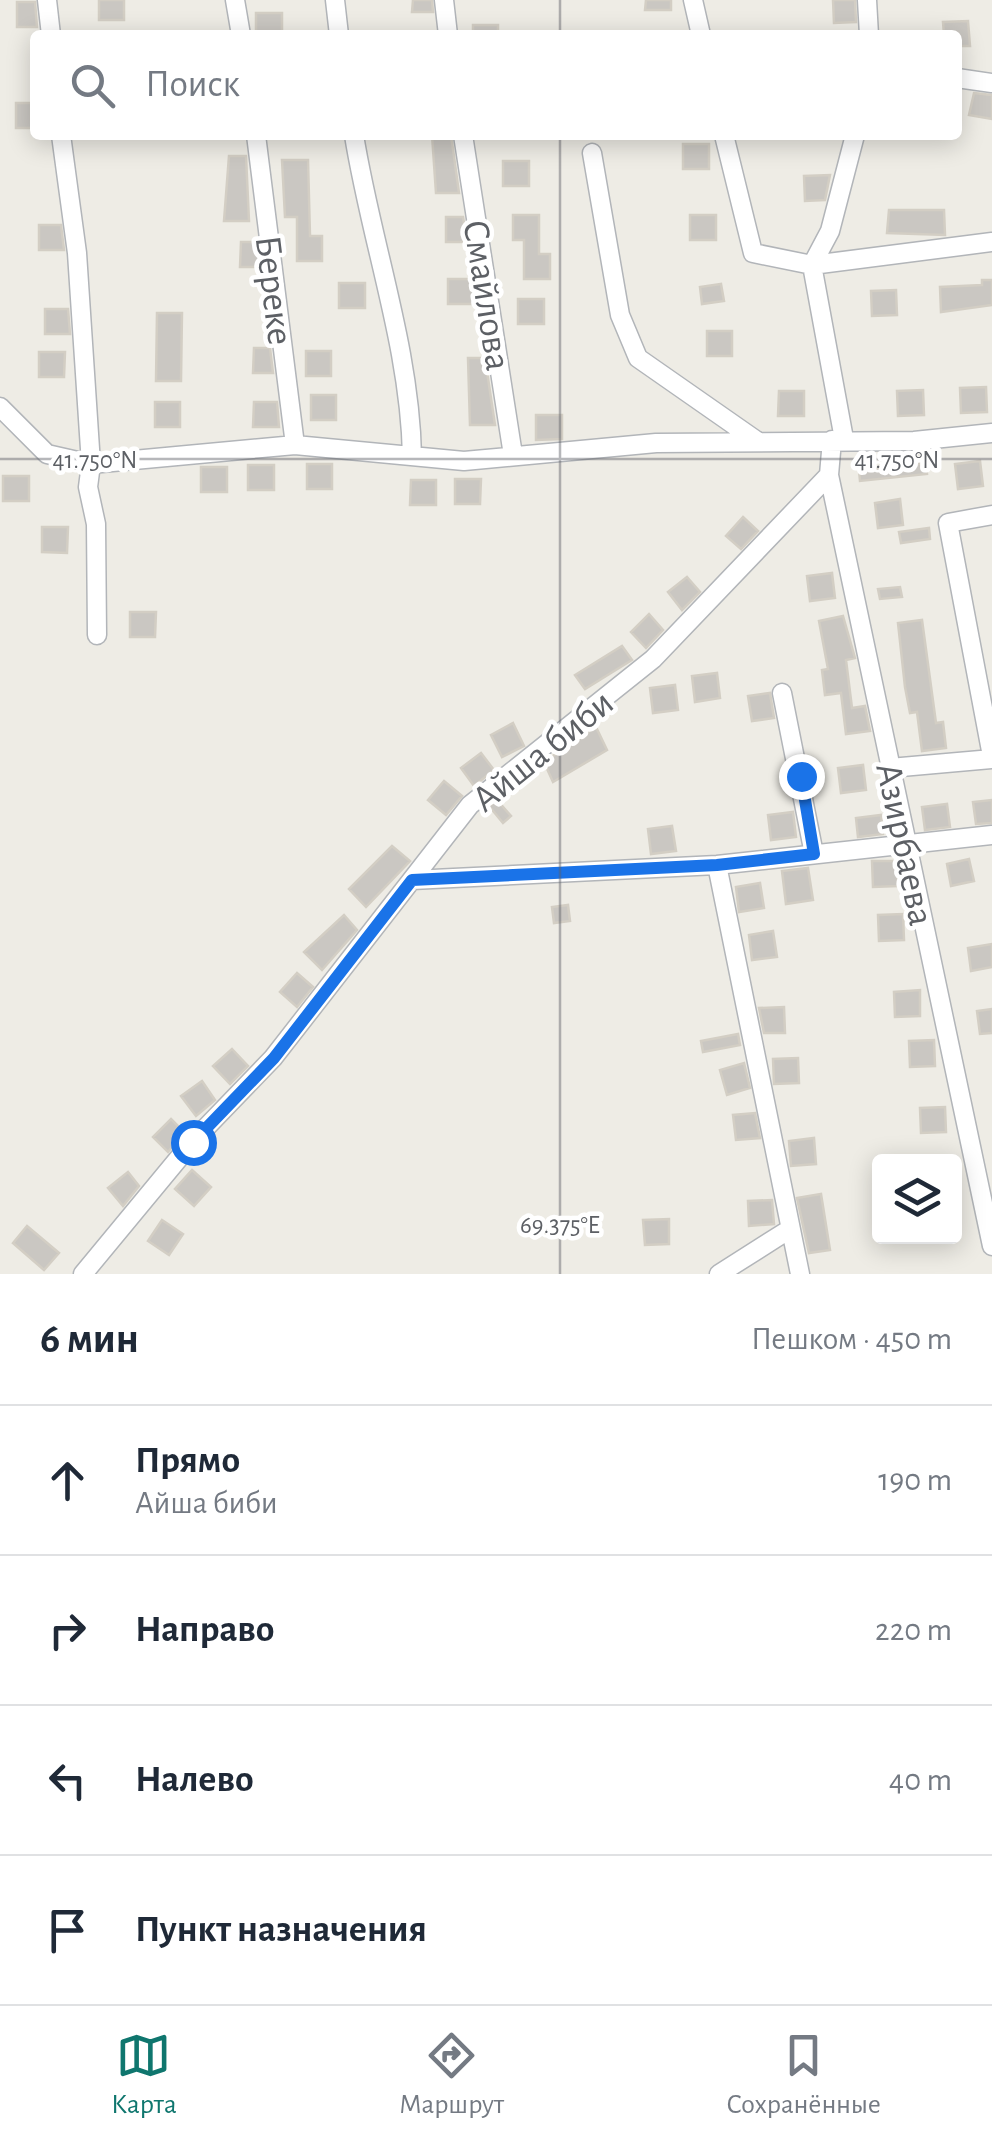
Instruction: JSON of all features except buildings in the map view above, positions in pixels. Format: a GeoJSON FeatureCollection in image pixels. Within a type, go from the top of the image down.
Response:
{"type":"FeatureCollection","features":[{"type":"Feature","properties":{"kind":"street"},"geometry":{"type":"LineString","coordinates":[[47,0],[50,30]]}},
{"type":"Feature","properties":{"kind":"street"},"geometry":{"type":"LineString","coordinates":[[234,0],[240,30]]}},
{"type":"Feature","properties":{"kind":"street"},"geometry":{"type":"LineString","coordinates":[[335,0],[339,30]]}},
{"type":"Feature","properties":{"kind":"street"},"geometry":{"type":"LineString","coordinates":[[444,0],[447,30]]}},
{"type":"Feature","properties":{"kind":"street"},"geometry":{"type":"LineString","coordinates":[[693,0],[700,30]]}},
{"type":"Feature","properties":{"kind":"street"},"geometry":{"type":"LineString","coordinates":[[867,0],[868,30]]}},
{"type":"Feature","properties":{"kind":"street"},"geometry":{"type":"LineString","coordinates":[[962,79],[992,83]]}},
{"type":"Feature","properties":{"kind":"street"},"geometry":{"type":"LineString","coordinates":[[63,140],[77,253],[91,464],[88,487],[96,524],[97,635]]}},
{"type":"Feature","properties":{"kind":"street","name":"Береке"},"geometry":{"type":"LineString","coordinates":[[257,140],[295,446]]}},
{"type":"Feature","properties":{"kind":"street"},"geometry":{"type":"LineString","coordinates":[[355,140],[366,208],[396,328],[412,456]]}},
{"type":"Feature","properties":{"kind":"street","name":"Смайлова"},"geometry":{"type":"LineString","coordinates":[[464,140],[514,455]]}},
{"type":"Feature","properties":{"kind":"street"},"geometry":{"type":"LineString","coordinates":[[725,140],[753,252],[812,266],[992,242]]}},
{"type":"Feature","properties":{"kind":"street"},"geometry":{"type":"LineString","coordinates":[[812,266],[830,231],[854,140]]}},
{"type":"Feature","properties":{"kind":"street"},"geometry":{"type":"LineString","coordinates":[[592,152],[620,315],[638,358],[757,442]]}},
{"type":"Feature","properties":{"kind":"street","name":"Азирбаева"},"geometry":{"type":"LineString","coordinates":[[812,266],[838,440],[829,475],[992,1246]]}},
{"type":"Feature","properties":{"kind":"street"},"geometry":{"type":"LineString","coordinates":[[0,407],[47,454],[91,464],[295,446],[464,461],[656,443],[914,441],[992,434]]}},
{"type":"Feature","properties":{"kind":"street","name":"Айша биби"},"geometry":{"type":"LineString","coordinates":[[84,1274],[193,1142],[274,1058],[470,805],[654,658],[829,475]]}},
{"type":"Feature","properties":{"kind":"street"},"geometry":{"type":"LineString","coordinates":[[890,768],[992,757],[948,523],[992,515]]}},
{"type":"Feature","properties":{"kind":"street"},"geometry":{"type":"LineString","coordinates":[[782,693],[814,854]]}},
{"type":"Feature","properties":{"kind":"street"},"geometry":{"type":"LineString","coordinates":[[412,880],[717,865],[992,836]]}},
{"type":"Feature","properties":{"kind":"street"},"geometry":{"type":"LineString","coordinates":[[717,865],[800,1274]]}},
{"type":"Feature","properties":{"kind":"street"},"geometry":{"type":"LineString","coordinates":[[719,1273],[790,1229]]}},
{"type":"Feature","properties":{"kind":"route"},"geometry":{"type":"LineString","coordinates":[[193,1142],[274,1058],[412,880],[717,865],[814,854],[801,776]]}}]}
